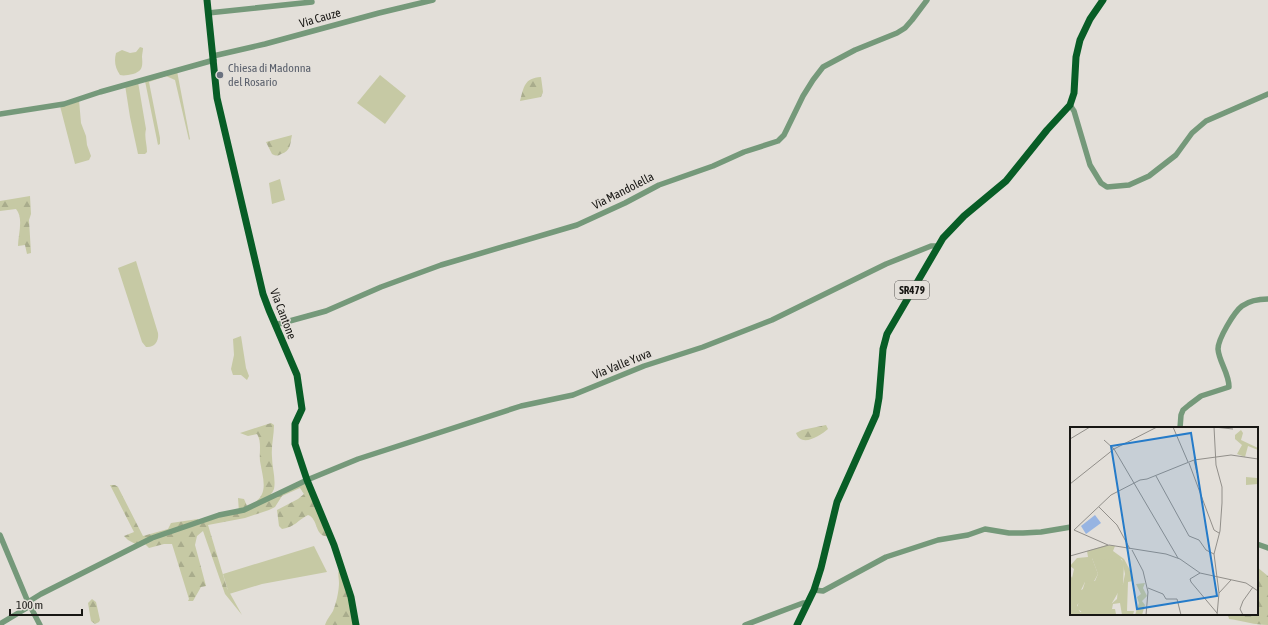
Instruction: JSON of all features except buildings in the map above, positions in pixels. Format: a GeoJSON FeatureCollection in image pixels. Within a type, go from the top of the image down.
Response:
{"type":"FeatureCollection","features":[{"type":"Feature","properties":{"kind":"main road","name":"Via Cantone"},"geometry":{"type":"LineString","coordinates":[[207,0],[217,98],[263,294],[300,388],[302,409],[294,424],[295,444],[306,480],[334,545],[351,597],[356,625]]}},
{"type":"Feature","properties":{"kind":"main road","name":"SR479"},"geometry":{"type":"LineString","coordinates":[[797,625],[814,590],[821,568],[837,502],[876,415],[883,349],[887,334],[937,246],[955,224],[1006,181],[1047,130],[1070,105],[1074,93],[1076,57],[1080,40],[1090,19],[1103,0]]}},
{"type":"Feature","properties":{"kind":"street","name":"Via Cauze"},"geometry":{"type":"LineString","coordinates":[[0,114],[64,104],[213,58],[433,0]]}},
{"type":"Feature","properties":{"kind":"street","name":"Via Mandolella"},"geometry":{"type":"LineString","coordinates":[[275,325],[326,311],[381,287],[442,264],[577,225],[625,204],[659,185],[713,166],[744,152],[778,141],[784,135],[803,96],[819,71],[832,62],[855,50],[897,33],[905,28],[927,0]]}},
{"type":"Feature","properties":{"kind":"street"},"geometry":{"type":"LineString","coordinates":[[208,13],[312,2]]}},
{"type":"Feature","properties":{"kind":"street"},"geometry":{"type":"LineString","coordinates":[[1070,105],[1074,111],[1090,165],[1101,182],[1107,187],[1129,185],[1149,176],[1176,155],[1198,127],[1216,116],[1268,94]]}},
{"type":"Feature","properties":{"kind":"street","name":"Via Valle Yuva"},"geometry":{"type":"LineString","coordinates":[[0,624],[48,591],[152,538],[219,515],[244,510],[306,480],[358,459],[521,406],[573,395],[644,366],[703,347],[772,320],[886,264],[931,246],[937,246]]}},
{"type":"Feature","properties":{"kind":"street"},"geometry":{"type":"LineString","coordinates":[[1180,427],[1181,415],[1183,410],[1188,405],[1201,396],[1229,387],[1228,378],[1218,350],[1218,345],[1225,330],[1238,310],[1248,303],[1256,300],[1268,299]]}},
{"type":"Feature","properties":{"kind":"street"},"geometry":{"type":"LineString","coordinates":[[814,590],[823,591],[886,557],[938,540],[968,535],[985,529],[1023,533],[1041,532],[1070,527]]}},
{"type":"Feature","properties":{"kind":"street"},"geometry":{"type":"LineString","coordinates":[[0,535],[29,604],[40,625]]}},
{"type":"Feature","properties":{"kind":"street"},"geometry":{"type":"LineString","coordinates":[[1258,544],[1268,548]]}},
{"type":"Feature","properties":{"kind":"street"},"geometry":{"type":"LineString","coordinates":[[745,625],[803,603],[808,603]]}},
{"type":"Feature","properties":{"kind":"green space"},"geometry":{"type":"Polygon","coordinates":[[[140,47],[143,48],[142,66],[140,70],[133,74],[120,75],[115,64],[116,53],[122,50],[130,53],[136,52],[140,47]]]}},
{"type":"Feature","properties":{"kind":"green space"},"geometry":{"type":"Polygon","coordinates":[[[177,71],[190,139],[189,140],[175,80],[166,76],[149,82],[160,138],[160,144],[158,145],[145,81],[177,71]]]}},
{"type":"Feature","properties":{"kind":"green space"},"geometry":{"type":"Polygon","coordinates":[[[380,75],[406,96],[385,124],[357,103],[380,75]]]}},
{"type":"Feature","properties":{"kind":"green space"},"geometry":{"type":"Polygon","coordinates":[[[541,77],[543,92],[541,97],[520,101],[528,81],[541,77]]]}},
{"type":"Feature","properties":{"kind":"green space"},"geometry":{"type":"Polygon","coordinates":[[[138,82],[146,129],[145,135],[147,152],[145,154],[138,154],[125,85],[138,82]]]}},
{"type":"Feature","properties":{"kind":"green space"},"geometry":{"type":"Polygon","coordinates":[[[79,100],[81,123],[91,156],[89,160],[75,164],[60,106],[79,100]]]}},
{"type":"Feature","properties":{"kind":"green space"},"geometry":{"type":"Polygon","coordinates":[[[292,135],[290,147],[287,151],[278,155],[272,154],[266,142],[292,135]]]}},
{"type":"Feature","properties":{"kind":"green space"},"geometry":{"type":"Polygon","coordinates":[[[280,179],[285,200],[272,204],[269,183],[280,179]]]}},
{"type":"Feature","properties":{"kind":"green space"},"geometry":{"type":"Polygon","coordinates":[[[30,196],[31,214],[29,220],[31,253],[27,254],[25,245],[18,246],[20,217],[16,209],[0,211],[0,201],[30,196]]]}},
{"type":"Feature","properties":{"kind":"green space"},"geometry":{"type":"Polygon","coordinates":[[[136,261],[158,333],[156,343],[149,347],[146,347],[142,342],[118,268],[136,261]]]}},
{"type":"Feature","properties":{"kind":"green space"},"geometry":{"type":"Polygon","coordinates":[[[241,336],[246,368],[249,376],[247,380],[241,375],[233,375],[231,369],[234,355],[233,339],[241,336]]]}},
{"type":"Feature","properties":{"kind":"green space"},"geometry":{"type":"Polygon","coordinates":[[[271,423],[274,425],[272,461],[274,489],[271,494],[272,498],[305,482],[329,536],[324,536],[321,534],[314,520],[308,515],[290,527],[282,529],[279,526],[277,510],[298,499],[304,494],[300,488],[282,496],[275,507],[269,510],[245,518],[208,525],[227,588],[242,615],[225,594],[203,531],[197,536],[195,545],[206,586],[201,587],[193,601],[188,601],[189,599],[172,544],[164,544],[149,548],[145,544],[139,546],[128,540],[124,536],[134,532],[110,485],[115,485],[118,487],[143,536],[168,529],[171,523],[198,519],[199,524],[239,512],[238,498],[244,499],[247,506],[260,498],[264,487],[260,461],[259,437],[257,434],[248,436],[240,433],[271,423]]]}},
{"type":"Feature","properties":{"kind":"green space"},"geometry":{"type":"Polygon","coordinates":[[[826,425],[828,429],[811,439],[802,440],[796,433],[802,430],[826,425]]]}},
{"type":"Feature","properties":{"kind":"green space"},"geometry":{"type":"Polygon","coordinates":[[[314,546],[327,572],[262,584],[229,594],[223,574],[314,546]]]}},
{"type":"Feature","properties":{"kind":"green space"},"geometry":{"type":"Polygon","coordinates":[[[340,567],[350,599],[355,625],[325,625],[333,611],[336,601],[339,583],[338,573],[340,567]]]}},
{"type":"Feature","properties":{"kind":"green space"},"geometry":{"type":"Polygon","coordinates":[[[1258,568],[1268,576],[1268,625],[1229,619],[1228,615],[1258,615],[1258,568]]]}},
{"type":"Feature","properties":{"kind":"green space"},"geometry":{"type":"Polygon","coordinates":[[[92,599],[96,602],[100,620],[95,624],[91,621],[88,603],[92,599]]]}},
{"type":"Feature","properties":{"kind":"place","name":"Chiesa di Madonna del Rosario"},"geometry":{"type":"Point","coordinates":[220,75]}}]}
